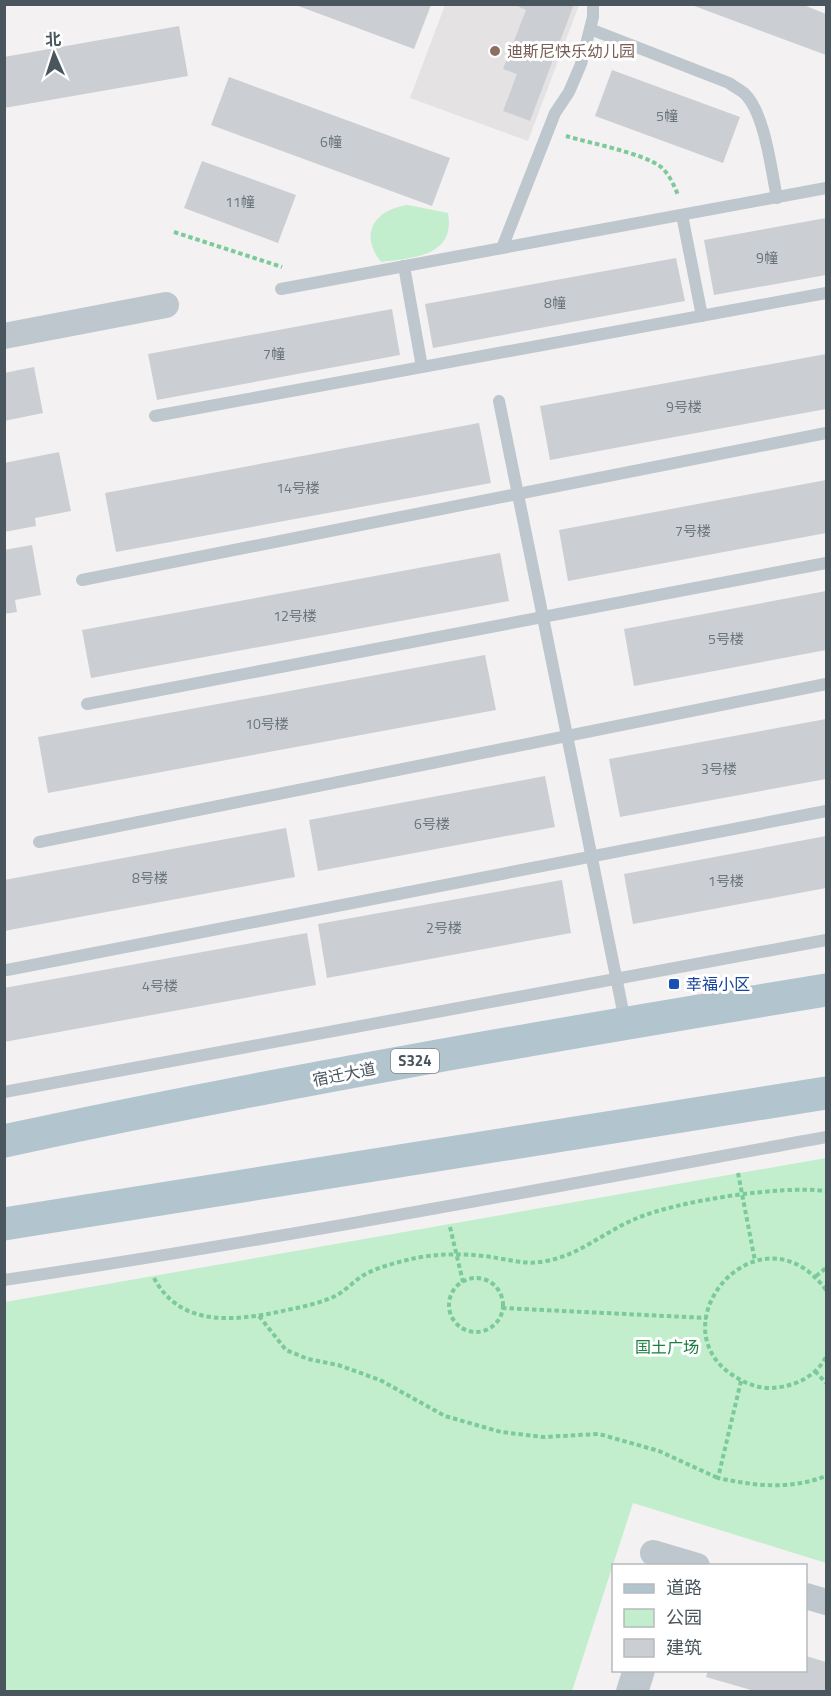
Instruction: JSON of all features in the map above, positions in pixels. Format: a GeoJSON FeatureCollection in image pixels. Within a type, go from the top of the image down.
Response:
{"type":"FeatureCollection","features":[{"type":"Feature","properties":{"kind":"main road","name":"宿迁大道"},"geometry":{"type":"LineString","coordinates":[[4,1142],[112,1118],[626,1022],[826,990]]}},
{"type":"Feature","properties":{"kind":"main road"},"geometry":{"type":"LineString","coordinates":[[4,1224],[826,1093]]}},
{"type":"Feature","properties":{"kind":"street"},"geometry":{"type":"LineString","coordinates":[[4,336],[166,305]]}},
{"type":"Feature","properties":{"kind":"street"},"geometry":{"type":"LineString","coordinates":[[653,1553],[690,1564]]}},
{"type":"Feature","properties":{"kind":"street"},"geometry":{"type":"LineString","coordinates":[[807,1596],[826,1602]]}},
{"type":"Feature","properties":{"kind":"street"},"geometry":{"type":"LineString","coordinates":[[633,1692],[639,1672]]}},
{"type":"Feature","properties":{"kind":"lane"},"geometry":{"type":"LineString","coordinates":[[502,248],[548,131],[582,64],[593,4]]}},
{"type":"Feature","properties":{"kind":"lane"},"geometry":{"type":"LineString","coordinates":[[590,29],[729,83],[745,94],[755,108],[761,126],[777,198]]}},
{"type":"Feature","properties":{"kind":"lane"},"geometry":{"type":"LineString","coordinates":[[281,289],[826,188]]}},
{"type":"Feature","properties":{"kind":"lane"},"geometry":{"type":"LineString","coordinates":[[682,215],[702,316]]}},
{"type":"Feature","properties":{"kind":"lane"},"geometry":{"type":"LineString","coordinates":[[404,266],[422,367]]}},
{"type":"Feature","properties":{"kind":"lane"},"geometry":{"type":"LineString","coordinates":[[155,416],[826,293]]}},
{"type":"Feature","properties":{"kind":"lane"},"geometry":{"type":"LineString","coordinates":[[499,401],[626,1022]]}},
{"type":"Feature","properties":{"kind":"lane"},"geometry":{"type":"LineString","coordinates":[[82,580],[826,433]]}},
{"type":"Feature","properties":{"kind":"lane"},"geometry":{"type":"LineString","coordinates":[[87,704],[826,563]]}},
{"type":"Feature","properties":{"kind":"lane"},"geometry":{"type":"LineString","coordinates":[[39,842],[826,684]]}},
{"type":"Feature","properties":{"kind":"lane"},"geometry":{"type":"LineString","coordinates":[[7,970],[826,812]]}},
{"type":"Feature","properties":{"kind":"lane"},"geometry":{"type":"LineString","coordinates":[[4,1092],[616,977],[826,940]]}},
{"type":"Feature","properties":{"kind":"lane"},"geometry":{"type":"LineString","coordinates":[[4,1280],[145,1259],[446,1207],[826,1137]]}},
{"type":"Feature","properties":{"kind":"path"},"geometry":{"type":"LineString","coordinates":[[548,131],[646,160],[661,167],[672,179],[682,215]]}},
{"type":"Feature","properties":{"kind":"path"},"geometry":{"type":"LineString","coordinates":[[174,232],[284,267],[307,283]]}},
{"type":"Feature","properties":{"kind":"path"},"geometry":{"type":"LineString","coordinates":[[734,1154],[755,1261]]}},
{"type":"Feature","properties":{"kind":"path"},"geometry":{"type":"LineString","coordinates":[[145,1259],[157,1284],[178,1306],[219,1320],[259,1316],[330,1299],[345,1291],[363,1276],[386,1266],[431,1256],[495,1257],[519,1264],[566,1258],[608,1231],[655,1211],[742,1195],[826,1191]]}},
{"type":"Feature","properties":{"kind":"path"},"geometry":{"type":"LineString","coordinates":[[446,1207],[463,1282]]}},
{"type":"Feature","properties":{"kind":"path"},"geometry":{"type":"LineString","coordinates":[[826,1290],[816,1276],[797,1264],[774,1259],[755,1261],[739,1267],[721,1281],[710,1301],[707,1318],[710,1348],[723,1367],[741,1381],[762,1388],[785,1387],[806,1379],[826,1357]]}},
{"type":"Feature","properties":{"kind":"path"},"geometry":{"type":"LineString","coordinates":[[816,1276],[826,1268]]}},
{"type":"Feature","properties":{"kind":"path"},"geometry":{"type":"LineString","coordinates":[[478,1278],[492,1284],[502,1299],[500,1317],[486,1330],[468,1331],[456,1324],[449,1308],[449,1298],[454,1289],[463,1282],[478,1278]]}},
{"type":"Feature","properties":{"kind":"path"},"geometry":{"type":"LineString","coordinates":[[502,1308],[707,1318]]}},
{"type":"Feature","properties":{"kind":"path"},"geometry":{"type":"LineString","coordinates":[[259,1316],[286,1350],[308,1359],[338,1365],[380,1380],[445,1416],[501,1432],[543,1437],[600,1434],[659,1451],[718,1478],[764,1486],[793,1485],[826,1476]]}},
{"type":"Feature","properties":{"kind":"path"},"geometry":{"type":"LineString","coordinates":[[815,1371],[826,1383]]}},
{"type":"Feature","properties":{"kind":"path"},"geometry":{"type":"LineString","coordinates":[[718,1478],[741,1381]]}},
{"type":"Feature","properties":{"kind":"shaded area","name":"迪斯尼快乐幼儿园"},"geometry":{"type":"Polygon","coordinates":[[[445,5],[579,5],[528,141],[410,98],[445,5]]]}},
{"type":"Feature","properties":{"kind":"green space"},"geometry":{"type":"Polygon","coordinates":[[[408,205],[448,213],[449,228],[445,239],[429,252],[405,259],[381,262],[371,241],[374,224],[387,212],[408,205]]]}},
{"type":"Feature","properties":{"kind":"green space","name":"国土广场"},"geometry":{"type":"Polygon","coordinates":[[[826,1158],[826,1563],[633,1503],[572,1691],[5,1691],[5,1302],[826,1158]]]}},
{"type":"Feature","properties":{"kind":"building"},"geometry":{"type":"Polygon","coordinates":[[[293,4],[428,4],[431,5],[414,49],[293,4]]]}},
{"type":"Feature","properties":{"kind":"building"},"geometry":{"type":"Polygon","coordinates":[[[513,4],[574,4],[530,121],[503,111],[517,74],[503,69],[526,10],[513,4]]]}},
{"type":"Feature","properties":{"kind":"building"},"geometry":{"type":"Polygon","coordinates":[[[689,4],[801,4],[826,14],[826,55],[689,4]]]}},
{"type":"Feature","properties":{"kind":"building"},"geometry":{"type":"Polygon","coordinates":[[[179,26],[188,76],[4,108],[4,57],[179,26]]]}},
{"type":"Feature","properties":{"kind":"building"},"geometry":{"type":"Polygon","coordinates":[[[612,70],[740,117],[723,163],[595,116],[612,70]]]}},
{"type":"Feature","properties":{"kind":"building"},"geometry":{"type":"Polygon","coordinates":[[[229,77],[450,158],[432,206],[211,125],[229,77]]]}},
{"type":"Feature","properties":{"kind":"building"},"geometry":{"type":"Polygon","coordinates":[[[202,161],[296,195],[278,243],[184,208],[202,161]]]}},
{"type":"Feature","properties":{"kind":"building"},"geometry":{"type":"Polygon","coordinates":[[[826,218],[826,275],[714,295],[704,240],[826,218]]]}},
{"type":"Feature","properties":{"kind":"building"},"geometry":{"type":"Polygon","coordinates":[[[676,258],[685,301],[433,348],[425,304],[676,258]]]}},
{"type":"Feature","properties":{"kind":"building"},"geometry":{"type":"Polygon","coordinates":[[[392,309],[400,355],[157,400],[148,354],[392,309]]]}},
{"type":"Feature","properties":{"kind":"building"},"geometry":{"type":"Polygon","coordinates":[[[826,354],[826,409],[550,460],[540,406],[826,354]]]}},
{"type":"Feature","properties":{"kind":"building"},"geometry":{"type":"Polygon","coordinates":[[[34,367],[43,413],[4,421],[4,373],[34,367]]]}},
{"type":"Feature","properties":{"kind":"building"},"geometry":{"type":"Polygon","coordinates":[[[479,423],[491,483],[116,552],[105,493],[479,423]]]}},
{"type":"Feature","properties":{"kind":"building"},"geometry":{"type":"Polygon","coordinates":[[[59,452],[71,511],[35,518],[36,526],[4,532],[4,463],[59,452]]]}},
{"type":"Feature","properties":{"kind":"building"},"geometry":{"type":"Polygon","coordinates":[[[826,480],[826,533],[568,581],[559,530],[826,480]]]}},
{"type":"Feature","properties":{"kind":"building"},"geometry":{"type":"Polygon","coordinates":[[[32,545],[41,595],[15,600],[17,612],[4,614],[4,550],[32,545]]]}},
{"type":"Feature","properties":{"kind":"building"},"geometry":{"type":"Polygon","coordinates":[[[500,553],[509,601],[91,678],[82,630],[500,553]]]}},
{"type":"Feature","properties":{"kind":"building"},"geometry":{"type":"Polygon","coordinates":[[[826,591],[826,650],[634,686],[624,629],[826,591]]]}},
{"type":"Feature","properties":{"kind":"building"},"geometry":{"type":"Polygon","coordinates":[[[485,655],[496,710],[48,793],[38,737],[485,655]]]}},
{"type":"Feature","properties":{"kind":"building"},"geometry":{"type":"Polygon","coordinates":[[[826,719],[826,779],[620,817],[609,759],[826,719]]]}},
{"type":"Feature","properties":{"kind":"building"},"geometry":{"type":"Polygon","coordinates":[[[545,776],[555,827],[318,871],[309,820],[545,776]]]}},
{"type":"Feature","properties":{"kind":"building"},"geometry":{"type":"Polygon","coordinates":[[[286,828],[295,877],[4,931],[4,880],[286,828]]]}},
{"type":"Feature","properties":{"kind":"building"},"geometry":{"type":"Polygon","coordinates":[[[826,836],[826,888],[633,924],[624,874],[826,836]]]}},
{"type":"Feature","properties":{"kind":"building"},"geometry":{"type":"Polygon","coordinates":[[[562,880],[571,933],[327,978],[318,924],[562,880]]]}},
{"type":"Feature","properties":{"kind":"building"},"geometry":{"type":"Polygon","coordinates":[[[307,933],[316,985],[4,1042],[4,988],[307,933]]]}},
{"type":"Feature","properties":{"kind":"building"},"geometry":{"type":"Polygon","coordinates":[[[807,1656],[826,1662],[826,1692],[758,1692],[706,1677],[707,1672],[807,1672],[807,1656]]]}},
{"type":"Feature","properties":{"kind":"place","name":"迪斯尼快乐幼儿园"},"geometry":{"type":"Point","coordinates":[495,51]}},
{"type":"Feature","properties":{"kind":"place","name":"幸福小区"},"geometry":{"type":"Point","coordinates":[674,984]}}]}
